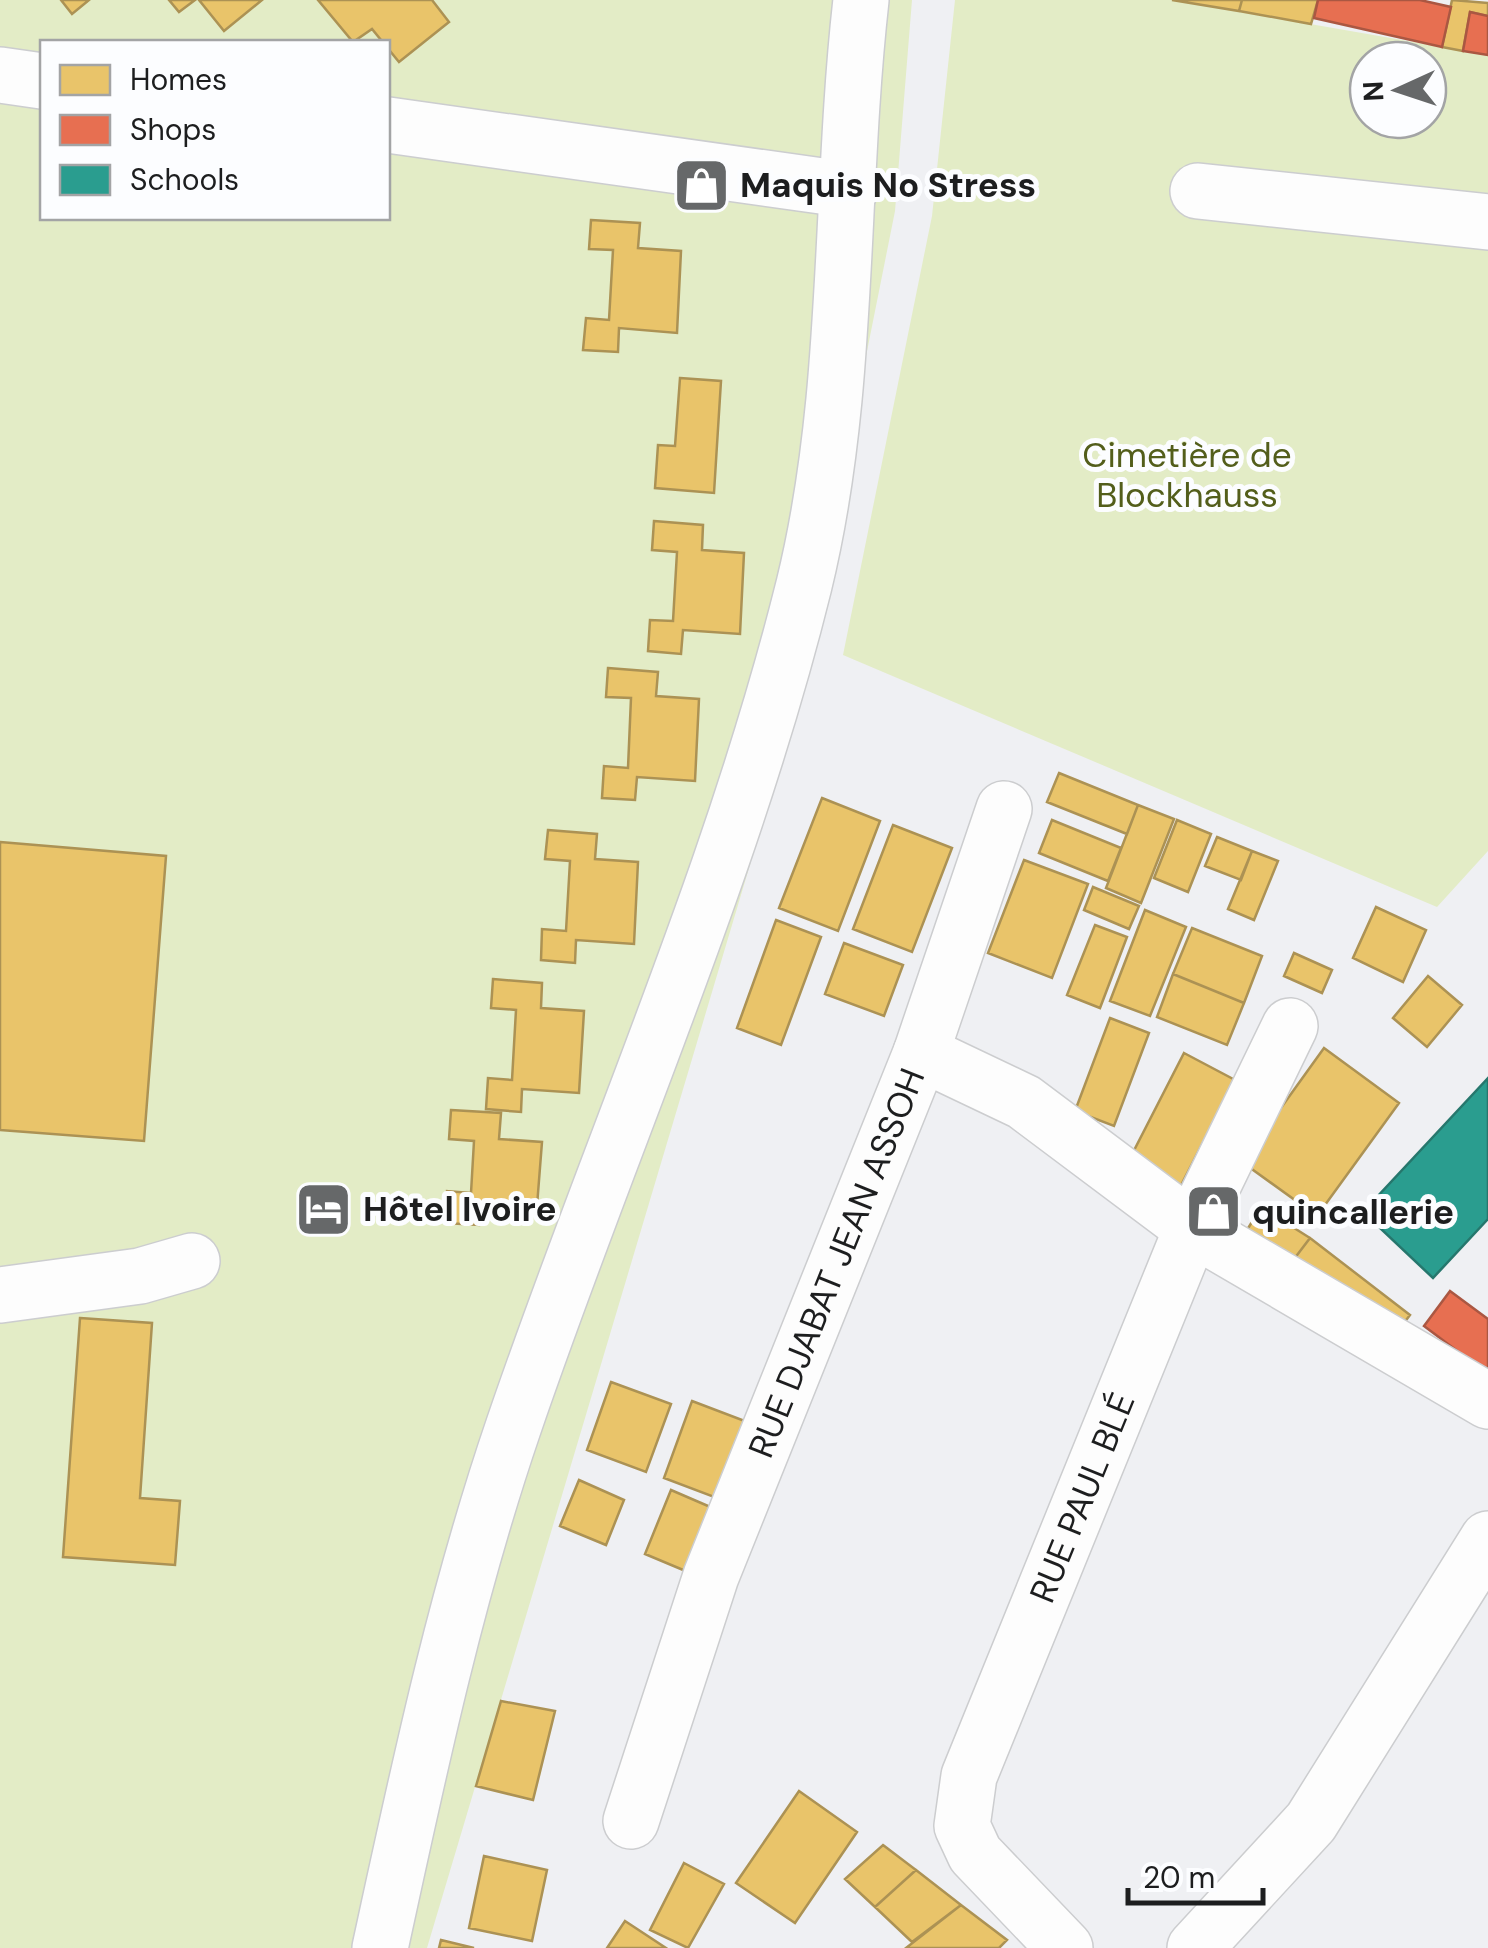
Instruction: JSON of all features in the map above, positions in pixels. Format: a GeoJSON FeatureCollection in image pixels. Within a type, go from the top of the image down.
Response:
{"type":"FeatureCollection","features":[{"type":"Feature","properties":{"kind":"street"},"geometry":{"type":"LineString","coordinates":[[380,1948],[448,1639],[507,1448],[707,909],[805,580],[836,384],[861,0]]}},
{"type":"Feature","properties":{"kind":"street"},"geometry":{"type":"LineString","coordinates":[[0,75],[40,80]]}},
{"type":"Feature","properties":{"kind":"street"},"geometry":{"type":"LineString","coordinates":[[390,125],[850,190]]}},
{"type":"Feature","properties":{"kind":"street"},"geometry":{"type":"LineString","coordinates":[[1198,192],[1488,222]]}},
{"type":"Feature","properties":{"kind":"street"},"geometry":{"type":"LineString","coordinates":[[921,1053],[1004,809]]}},
{"type":"Feature","properties":{"kind":"street","name":"RUE PAUL BLÉ"},"geometry":{"type":"LineString","coordinates":[[1066,1948],[975,1854],[962,1826],[969,1776],[1192,1228],[1290,1026]]}},
{"type":"Feature","properties":{"kind":"street","name":"RUE DJABAT JEAN ASSOH"},"geometry":{"type":"LineString","coordinates":[[631,1821],[711,1576],[921,1053],[1024,1102],[1192,1228],[1488,1401]]}},
{"type":"Feature","properties":{"kind":"street"},"geometry":{"type":"LineString","coordinates":[[0,1294],[140,1276],[192,1261]]}},
{"type":"Feature","properties":{"kind":"street"},"geometry":{"type":"LineString","coordinates":[[1194,1948],[1311,1822],[1488,1539]]}},
{"type":"Feature","properties":{"kind":"green space","name":"Hôtel Ivoire"},"geometry":{"type":"Polygon","coordinates":[[[0,0],[912,0],[895,211],[794,717],[427,1948],[0,1948],[0,0]]]}},
{"type":"Feature","properties":{"kind":"green space","name":"Cimetière de Blockhauss"},"geometry":{"type":"Polygon","coordinates":[[[955,0],[1172,0],[1402,40],[1348,40],[1348,140],[1448,140],[1448,48],[1488,55],[1488,851],[1437,907],[843,655],[932,216],[955,0]]]}},
{"type":"Feature","properties":{"kind":"building: Homes"},"geometry":{"type":"Polygon","coordinates":[[[61,0],[89,0],[72,14],[61,0]]]}},
{"type":"Feature","properties":{"kind":"building: Homes"},"geometry":{"type":"Polygon","coordinates":[[[169,0],[195,0],[179,12],[169,0]]]}},
{"type":"Feature","properties":{"kind":"building: Homes"},"geometry":{"type":"Polygon","coordinates":[[[199,0],[262,0],[224,31],[199,0]]]}},
{"type":"Feature","properties":{"kind":"building: Homes"},"geometry":{"type":"Polygon","coordinates":[[[318,0],[432,0],[449,22],[399,62],[390,51],[390,40],[381,40],[372,29],[351,40],[318,0]]]}},
{"type":"Feature","properties":{"kind":"building: Homes"},"geometry":{"type":"Polygon","coordinates":[[[1172,0],[1242,0],[1239,11],[1172,0]]]}},
{"type":"Feature","properties":{"kind":"building: Homes"},"geometry":{"type":"Polygon","coordinates":[[[1242,0],[1318,0],[1311,24],[1239,11],[1242,0]]]}},
{"type":"Feature","properties":{"kind":"building: Homes"},"geometry":{"type":"Polygon","coordinates":[[[1452,0],[1488,3],[1488,16],[1470,12],[1463,51],[1448,48],[1448,40],[1443,40],[1452,0]]]}},
{"type":"Feature","properties":{"kind":"building: Homes"},"geometry":{"type":"Polygon","coordinates":[[[591,220],[640,223],[638,248],[681,251],[677,333],[619,328],[618,352],[583,350],[586,318],[609,320],[613,250],[589,249],[591,220]]]}},
{"type":"Feature","properties":{"kind":"building: Homes"},"geometry":{"type":"Polygon","coordinates":[[[680,378],[721,381],[714,493],[655,488],[658,445],[675,446],[680,378]]]}},
{"type":"Feature","properties":{"kind":"building: Homes"},"geometry":{"type":"Polygon","coordinates":[[[654,521],[703,525],[702,550],[744,553],[740,634],[683,630],[681,654],[648,651],[650,620],[673,621],[677,552],[652,550],[654,521]]]}},
{"type":"Feature","properties":{"kind":"building: Homes"},"geometry":{"type":"Polygon","coordinates":[[[608,668],[658,672],[656,696],[699,699],[695,781],[637,777],[635,800],[602,798],[604,766],[628,768],[631,698],[606,697],[608,668]]]}},
{"type":"Feature","properties":{"kind":"building: Homes"},"geometry":{"type":"Polygon","coordinates":[[[1059,773],[1138,805],[1127,834],[1047,802],[1059,773]]]}},
{"type":"Feature","properties":{"kind":"building: Homes"},"geometry":{"type":"Polygon","coordinates":[[[822,798],[880,821],[838,931],[779,908],[822,798]]]}},
{"type":"Feature","properties":{"kind":"building: Homes"},"geometry":{"type":"Polygon","coordinates":[[[1138,805],[1174,819],[1141,903],[1106,888],[1138,805]]]}},
{"type":"Feature","properties":{"kind":"building: Homes"},"geometry":{"type":"Polygon","coordinates":[[[1052,820],[1121,848],[1108,881],[1039,853],[1052,820]]]}},
{"type":"Feature","properties":{"kind":"building: Homes"},"geometry":{"type":"Polygon","coordinates":[[[1177,820],[1211,834],[1188,892],[1154,878],[1177,820]]]}},
{"type":"Feature","properties":{"kind":"building: Homes"},"geometry":{"type":"Polygon","coordinates":[[[893,825],[952,848],[912,952],[853,929],[893,825]]]}},
{"type":"Feature","properties":{"kind":"building: Homes"},"geometry":{"type":"Polygon","coordinates":[[[548,830],[597,834],[595,859],[638,862],[634,944],[576,940],[575,963],[541,960],[542,929],[566,931],[570,861],[545,859],[548,830]]]}},
{"type":"Feature","properties":{"kind":"building: Homes"},"geometry":{"type":"Polygon","coordinates":[[[1217,837],[1252,851],[1241,880],[1205,866],[1217,837]]]}},
{"type":"Feature","properties":{"kind":"building: Homes"},"geometry":{"type":"Polygon","coordinates":[[[0,842],[166,856],[144,1141],[0,1130],[0,842]]]}},
{"type":"Feature","properties":{"kind":"building: Homes"},"geometry":{"type":"Polygon","coordinates":[[[1252,851],[1278,861],[1254,920],[1228,909],[1252,851]]]}},
{"type":"Feature","properties":{"kind":"building: Homes"},"geometry":{"type":"Polygon","coordinates":[[[1024,860],[1088,884],[1052,978],[988,953],[1024,860]]]}},
{"type":"Feature","properties":{"kind":"building: Homes"},"geometry":{"type":"Polygon","coordinates":[[[1093,887],[1139,906],[1129,929],[1084,910],[1093,887]]]}},
{"type":"Feature","properties":{"kind":"building: Homes"},"geometry":{"type":"Polygon","coordinates":[[[1376,907],[1426,930],[1403,982],[1353,958],[1376,907]]]}},
{"type":"Feature","properties":{"kind":"building: Homes"},"geometry":{"type":"Polygon","coordinates":[[[1145,910],[1186,927],[1150,1016],[1110,1001],[1145,910]]]}},
{"type":"Feature","properties":{"kind":"building: Homes"},"geometry":{"type":"Polygon","coordinates":[[[776,920],[821,937],[781,1045],[737,1028],[776,920]]]}},
{"type":"Feature","properties":{"kind":"building: Homes"},"geometry":{"type":"Polygon","coordinates":[[[1095,925],[1127,937],[1100,1008],[1067,995],[1095,925]]]}},
{"type":"Feature","properties":{"kind":"building: Homes"},"geometry":{"type":"Polygon","coordinates":[[[1192,928],[1262,956],[1244,1003],[1173,974],[1192,928]]]}},
{"type":"Feature","properties":{"kind":"building: Homes"},"geometry":{"type":"Polygon","coordinates":[[[844,943],[903,965],[884,1016],[825,994],[844,943]]]}},
{"type":"Feature","properties":{"kind":"building: Homes"},"geometry":{"type":"Polygon","coordinates":[[[1294,953],[1332,970],[1322,993],[1284,976],[1294,953]]]}},
{"type":"Feature","properties":{"kind":"building: Homes"},"geometry":{"type":"Polygon","coordinates":[[[1173,974],[1244,1003],[1227,1045],[1157,1017],[1173,974]]]}},
{"type":"Feature","properties":{"kind":"building: Homes"},"geometry":{"type":"Polygon","coordinates":[[[1428,976],[1462,1005],[1427,1047],[1393,1018],[1428,976]]]}},
{"type":"Feature","properties":{"kind":"building: Homes"},"geometry":{"type":"Polygon","coordinates":[[[493,979],[542,983],[541,1008],[584,1011],[579,1093],[522,1089],[521,1112],[486,1109],[488,1078],[512,1080],[516,1010],[491,1008],[493,979]]]}},
{"type":"Feature","properties":{"kind":"building: Homes"},"geometry":{"type":"Polygon","coordinates":[[[1110,1018],[1149,1033],[1114,1126],[1075,1111],[1110,1018]]]}},
{"type":"Feature","properties":{"kind":"building: Homes"},"geometry":{"type":"Polygon","coordinates":[[[1324,1048],[1399,1103],[1317,1216],[1242,1162],[1324,1048]]]}},
{"type":"Feature","properties":{"kind":"building: Homes"},"geometry":{"type":"Polygon","coordinates":[[[1184,1053],[1235,1080],[1176,1195],[1125,1168],[1184,1053]]]}},
{"type":"Feature","properties":{"kind":"building: Homes"},"geometry":{"type":"Polygon","coordinates":[[[451,1110],[501,1113],[499,1139],[542,1142],[537,1206],[480,1201],[479,1225],[445,1223],[447,1191],[471,1193],[474,1141],[449,1139],[451,1110]]]}},
{"type":"Feature","properties":{"kind":"building: Homes"},"geometry":{"type":"Polygon","coordinates":[[[1261,1207],[1310,1238],[1291,1263],[1247,1230],[1261,1207]]]}},
{"type":"Feature","properties":{"kind":"building: Homes"},"geometry":{"type":"Polygon","coordinates":[[[1310,1238],[1410,1315],[1391,1340],[1291,1263],[1310,1238]]]}},
{"type":"Feature","properties":{"kind":"building: Homes"},"geometry":{"type":"Polygon","coordinates":[[[80,1318],[152,1323],[140,1498],[180,1501],[175,1565],[63,1557],[80,1318]]]}},
{"type":"Feature","properties":{"kind":"building: Homes"},"geometry":{"type":"Polygon","coordinates":[[[611,1382],[671,1404],[646,1472],[587,1450],[611,1382]]]}},
{"type":"Feature","properties":{"kind":"building: Homes"},"geometry":{"type":"Polygon","coordinates":[[[692,1401],[750,1423],[722,1500],[664,1478],[692,1401]]]}},
{"type":"Feature","properties":{"kind":"building: Homes"},"geometry":{"type":"Polygon","coordinates":[[[579,1480],[624,1500],[606,1545],[560,1526],[579,1480]]]}},
{"type":"Feature","properties":{"kind":"building: Homes"},"geometry":{"type":"Polygon","coordinates":[[[671,1490],[715,1509],[688,1572],[645,1554],[671,1490]]]}},
{"type":"Feature","properties":{"kind":"building: Homes"},"geometry":{"type":"Polygon","coordinates":[[[501,1701],[555,1711],[533,1800],[476,1786],[501,1701]]]}},
{"type":"Feature","properties":{"kind":"building: Homes"},"geometry":{"type":"Polygon","coordinates":[[[799,1791],[857,1832],[795,1923],[736,1883],[799,1791]]]}},
{"type":"Feature","properties":{"kind":"building: Homes"},"geometry":{"type":"Polygon","coordinates":[[[883,1845],[916,1870],[875,1907],[845,1879],[883,1845]]]}},
{"type":"Feature","properties":{"kind":"building: Homes"},"geometry":{"type":"Polygon","coordinates":[[[484,1856],[547,1870],[532,1941],[469,1928],[484,1856]]]}},
{"type":"Feature","properties":{"kind":"building: Homes"},"geometry":{"type":"Polygon","coordinates":[[[684,1863],[724,1884],[688,1948],[650,1930],[684,1863]]]}},
{"type":"Feature","properties":{"kind":"building: Homes"},"geometry":{"type":"Polygon","coordinates":[[[916,1870],[961,1905],[912,1942],[875,1907],[916,1870]]]}},
{"type":"Feature","properties":{"kind":"building: Homes"},"geometry":{"type":"Polygon","coordinates":[[[961,1905],[1007,1940],[999,1948],[906,1948],[961,1905]]]}},
{"type":"Feature","properties":{"kind":"building: Homes"},"geometry":{"type":"Polygon","coordinates":[[[625,1921],[666,1948],[607,1948],[625,1921]]]}},
{"type":"Feature","properties":{"kind":"building: Homes"},"geometry":{"type":"Polygon","coordinates":[[[441,1940],[474,1948],[439,1948],[441,1940]]]}},
{"type":"Feature","properties":{"kind":"building: Shops"},"geometry":{"type":"Polygon","coordinates":[[[1318,0],[1420,0],[1451,7],[1444,40],[1411,40],[1314,18],[1318,0]]]}},
{"type":"Feature","properties":{"kind":"building: Shops"},"geometry":{"type":"Polygon","coordinates":[[[1470,12],[1488,16],[1488,55],[1463,51],[1470,12]]]}},
{"type":"Feature","properties":{"kind":"building: Shops"},"geometry":{"type":"Polygon","coordinates":[[[1450,1291],[1488,1319],[1488,1374],[1424,1326],[1450,1291]]]}},
{"type":"Feature","properties":{"kind":"building: Schools"},"geometry":{"type":"Polygon","coordinates":[[[1488,1078],[1488,1219],[1433,1278],[1363,1212],[1488,1078]]]}},
{"type":"Feature","properties":{"kind":"place","name":"Maquis No Stress"},"geometry":{"type":"Point","coordinates":[701,185]}},
{"type":"Feature","properties":{"kind":"place","name":"Hôtel Ivoire"},"geometry":{"type":"Point","coordinates":[324,1209]}},
{"type":"Feature","properties":{"kind":"place","name":"quincallerie"},"geometry":{"type":"Point","coordinates":[1213,1212]}}]}
